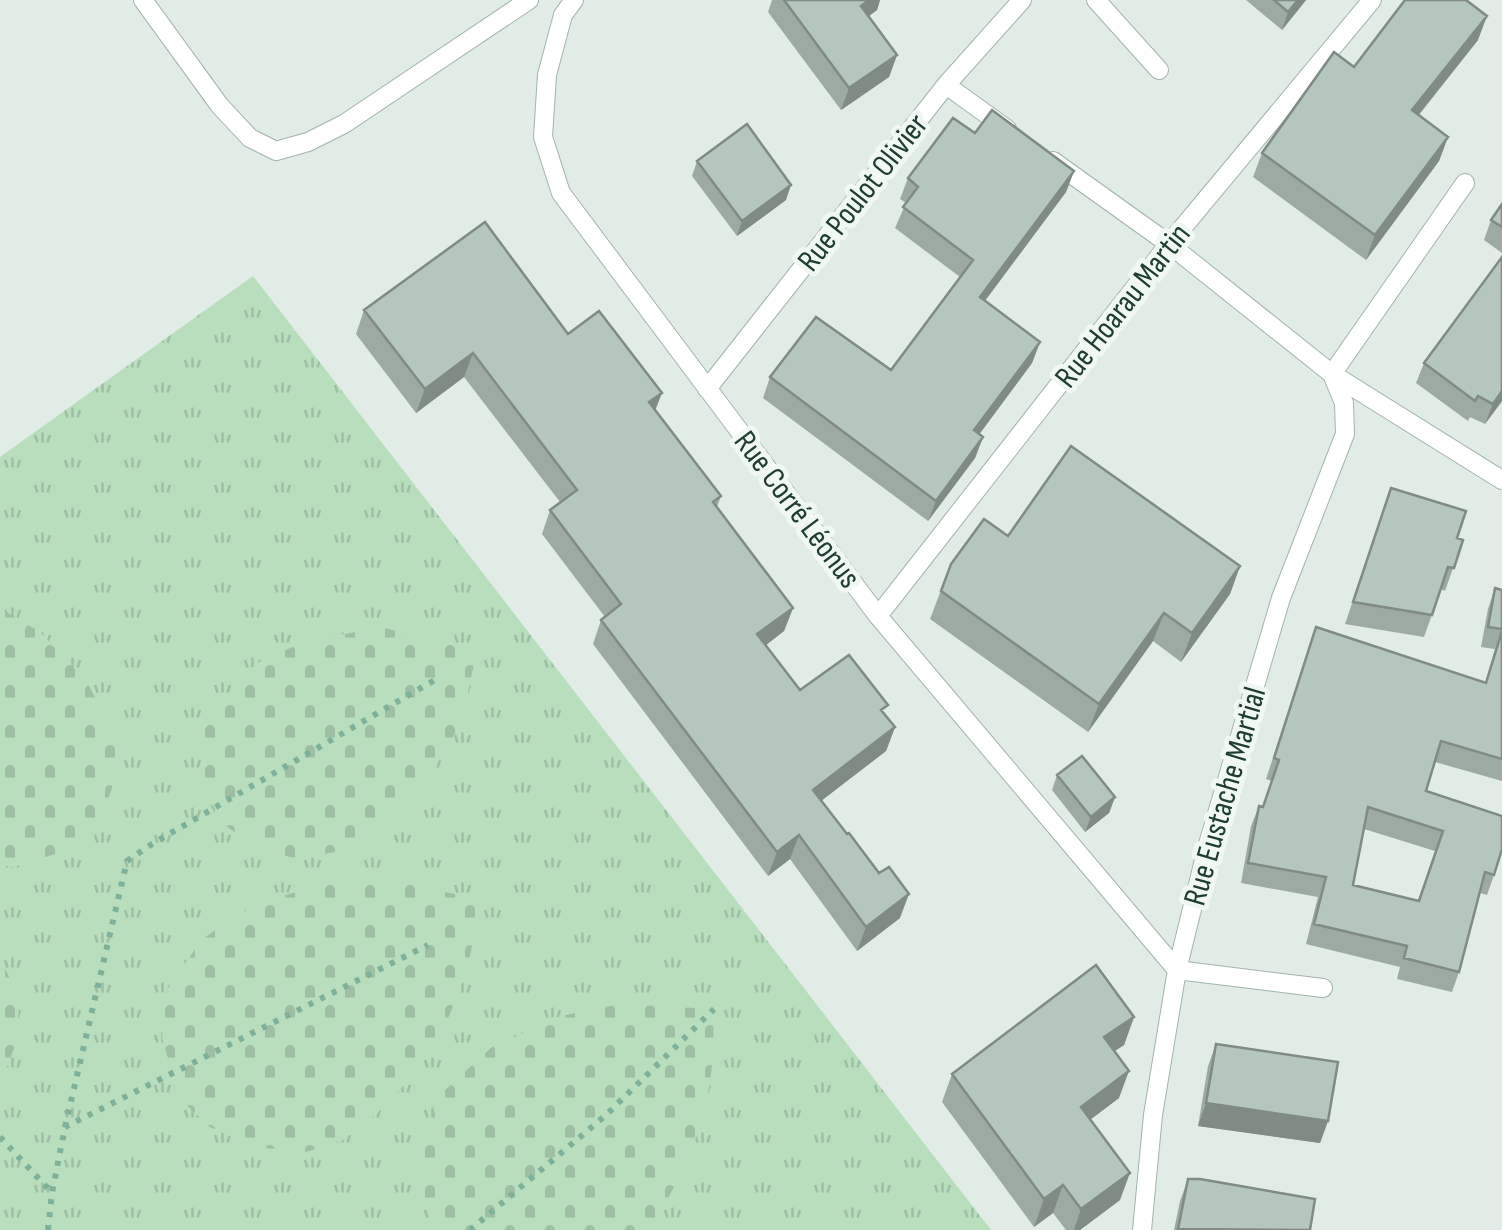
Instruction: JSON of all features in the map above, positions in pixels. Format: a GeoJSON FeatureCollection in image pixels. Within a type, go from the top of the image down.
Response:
{"type":"FeatureCollection","features":[{"type":"Feature","properties":{"kind":"lane"},"geometry":{"type":"LineString","coordinates":[[143,0],[220,106],[250,138],[276,151],[308,142],[344,124],[529,0]]}},
{"type":"Feature","properties":{"kind":"lane","name":"Rue Corré Léonus"},"geometry":{"type":"LineString","coordinates":[[574,0],[563,15],[547,75],[543,137],[561,193],[878,616],[1177,970]]}},
{"type":"Feature","properties":{"kind":"lane","name":"Rue Poulot Olivier"},"geometry":{"type":"LineString","coordinates":[[707,388],[946,85],[1022,0]]}},
{"type":"Feature","properties":{"kind":"lane"},"geometry":{"type":"LineString","coordinates":[[1096,0],[1158,70]]}},
{"type":"Feature","properties":{"kind":"lane","name":"Rue Hoarau Martin"},"geometry":{"type":"LineString","coordinates":[[878,616],[1169,244],[1372,0]]}},
{"type":"Feature","properties":{"kind":"lane"},"geometry":{"type":"LineString","coordinates":[[946,85],[1026,142]]}},
{"type":"Feature","properties":{"kind":"lane"},"geometry":{"type":"LineString","coordinates":[[1042,153],[1169,244],[1332,374],[1502,480]]}},
{"type":"Feature","properties":{"kind":"lane"},"geometry":{"type":"LineString","coordinates":[[1332,374],[1465,183]]}},
{"type":"Feature","properties":{"kind":"lane","name":"Rue Eustache Martial"},"geometry":{"type":"LineString","coordinates":[[1142,1230],[1153,1115],[1177,970],[1208,844],[1281,598],[1345,434],[1344,403],[1332,374]]}},
{"type":"Feature","properties":{"kind":"lane"},"geometry":{"type":"LineString","coordinates":[[1177,970],[1323,988]]}},
{"type":"Feature","properties":{"kind":"path"},"geometry":{"type":"LineString","coordinates":[[48,1230],[65,1127],[127,861],[438,678]]}},
{"type":"Feature","properties":{"kind":"path"},"geometry":{"type":"LineString","coordinates":[[65,1127],[428,945]]}},
{"type":"Feature","properties":{"kind":"path"},"geometry":{"type":"LineString","coordinates":[[470,1230],[606,1115],[714,1009]]}},
{"type":"Feature","properties":{"kind":"path"},"geometry":{"type":"LineString","coordinates":[[0,1136],[52,1194]]}},
{"type":"Feature","properties":{"kind":"green space"},"geometry":{"type":"Polygon","coordinates":[[[253,276],[991,1230],[0,1230],[0,457],[253,276]]]}},
{"type":"Feature","properties":{"kind":"green space"},"geometry":{"type":"Polygon","coordinates":[[[0,608],[40,632],[87,682],[117,740],[112,788],[97,828],[71,849],[14,867],[0,865],[0,608]]]}},
{"type":"Feature","properties":{"kind":"green space"},"geometry":{"type":"Polygon","coordinates":[[[384,628],[477,651],[461,723],[427,781],[395,817],[345,850],[297,859],[258,848],[220,822],[202,791],[201,739],[214,708],[257,663],[310,639],[384,628]]]}},
{"type":"Feature","properties":{"kind":"green space"},"geometry":{"type":"Polygon","coordinates":[[[389,880],[482,900],[466,974],[447,1021],[411,1078],[375,1115],[343,1140],[306,1152],[255,1147],[210,1127],[179,1098],[162,1037],[167,990],[202,939],[257,903],[329,883],[389,880]]]}},
{"type":"Feature","properties":{"kind":"green space"},"geometry":{"type":"Polygon","coordinates":[[[0,959],[20,998],[15,1046],[0,1085],[0,959]]]}},
{"type":"Feature","properties":{"kind":"green space"},"geometry":{"type":"Polygon","coordinates":[[[620,1004],[714,1009],[711,1078],[700,1126],[669,1197],[648,1230],[436,1230],[420,1194],[418,1147],[444,1091],[492,1047],[561,1016],[620,1004]]]}},
{"type":"Feature","properties":{"kind":"building"},"geometry":{"type":"Polygon","coordinates":[[[784,0],[869,0],[861,6],[897,55],[849,88],[784,0]]]}},
{"type":"Feature","properties":{"kind":"building"},"geometry":{"type":"Polygon","coordinates":[[[1274,0],[1298,0],[1288,12],[1274,0]]]}},
{"type":"Feature","properties":{"kind":"building"},"geometry":{"type":"Polygon","coordinates":[[[1405,0],[1466,0],[1487,16],[1412,110],[1448,137],[1375,235],[1262,153],[1334,52],[1354,67],[1405,0]]]}},
{"type":"Feature","properties":{"kind":"building"},"geometry":{"type":"Polygon","coordinates":[[[992,110],[1074,171],[980,297],[1040,342],[974,430],[983,437],[936,501],[770,377],[816,317],[891,370],[973,260],[903,207],[918,187],[908,178],[953,118],[975,133],[992,110]]]}},
{"type":"Feature","properties":{"kind":"building"},"geometry":{"type":"Polygon","coordinates":[[[747,124],[791,185],[742,221],[697,161],[747,124]]]}},
{"type":"Feature","properties":{"kind":"building"},"geometry":{"type":"Polygon","coordinates":[[[1502,204],[1502,227],[1491,220],[1502,204]]]}},
{"type":"Feature","properties":{"kind":"building"},"geometry":{"type":"Polygon","coordinates":[[[485,222],[568,334],[599,311],[662,393],[649,402],[721,496],[713,502],[793,608],[757,634],[800,690],[849,655],[888,705],[881,710],[895,727],[813,790],[879,873],[889,867],[909,894],[866,927],[799,835],[777,852],[601,620],[621,604],[550,510],[577,490],[473,353],[425,389],[364,310],[485,222]]]}},
{"type":"Feature","properties":{"kind":"building"},"geometry":{"type":"Polygon","coordinates":[[[1502,257],[1502,391],[1493,404],[1478,396],[1475,401],[1424,363],[1502,257]]]}},
{"type":"Feature","properties":{"kind":"building"},"geometry":{"type":"Polygon","coordinates":[[[1071,446],[1240,566],[1192,633],[1164,613],[1099,704],[941,591],[951,564],[984,519],[1008,536],[1071,446]]]}},
{"type":"Feature","properties":{"kind":"building"},"geometry":{"type":"Polygon","coordinates":[[[1391,488],[1466,511],[1457,538],[1463,540],[1454,568],[1448,567],[1432,615],[1353,602],[1391,488]]]}},
{"type":"Feature","properties":{"kind":"building"},"geometry":{"type":"Polygon","coordinates":[[[1495,588],[1502,590],[1502,629],[1488,627],[1495,588]]]}},
{"type":"Feature","properties":{"kind":"building"},"geometry":{"type":"Polygon","coordinates":[[[1316,627],[1486,683],[1502,631],[1502,759],[1441,741],[1426,791],[1502,816],[1502,849],[1494,875],[1485,872],[1459,972],[1404,958],[1407,946],[1314,924],[1326,877],[1248,863],[1259,806],[1263,807],[1279,760],[1274,758],[1316,627]],[[1368,807],[1353,885],[1419,901],[1443,831],[1368,807]]]}},
{"type":"Feature","properties":{"kind":"building"},"geometry":{"type":"Polygon","coordinates":[[[1082,756],[1115,797],[1091,817],[1057,775],[1082,756]]]}},
{"type":"Feature","properties":{"kind":"building"},"geometry":{"type":"Polygon","coordinates":[[[1096,965],[1134,1017],[1104,1037],[1129,1071],[1081,1107],[1130,1173],[1081,1209],[1063,1185],[1044,1199],[952,1074],[1096,965]]]}},
{"type":"Feature","properties":{"kind":"building"},"geometry":{"type":"Polygon","coordinates":[[[1216,1044],[1338,1062],[1328,1121],[1206,1103],[1216,1044]]]}},
{"type":"Feature","properties":{"kind":"building"},"geometry":{"type":"Polygon","coordinates":[[[1188,1179],[1315,1199],[1310,1230],[1178,1229],[1188,1179]]]}}]}
